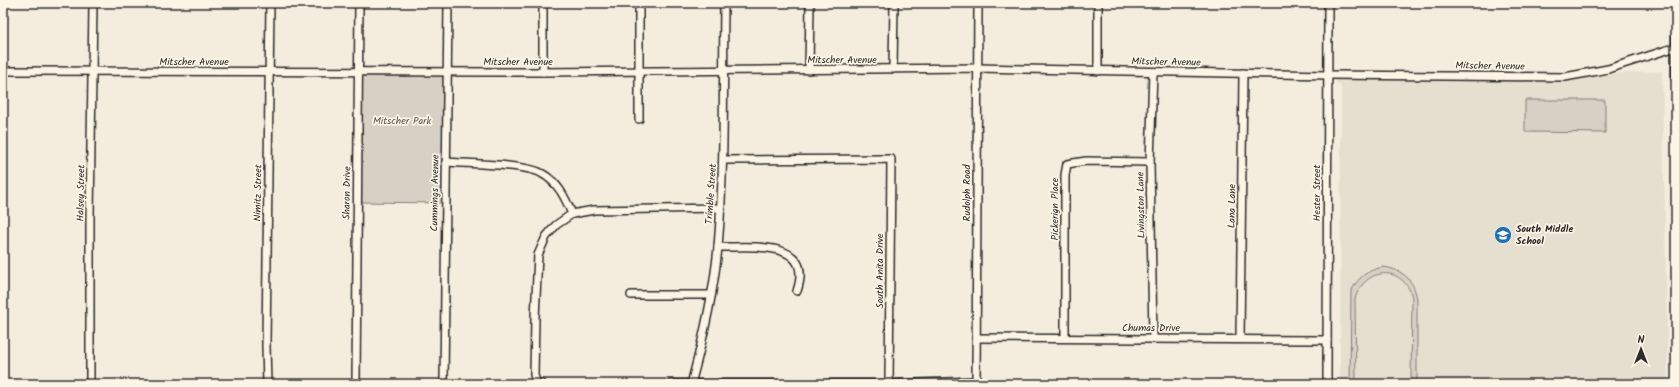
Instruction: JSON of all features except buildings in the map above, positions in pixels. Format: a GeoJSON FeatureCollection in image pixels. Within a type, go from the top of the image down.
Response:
{"type":"FeatureCollection","features":[{"type":"Feature","properties":{"kind":"street","name":"Halsey Street"},"geometry":{"type":"LineString","coordinates":[[90,384],[90,217],[93,3]]}},
{"type":"Feature","properties":{"kind":"street","name":"Nimitz Street"},"geometry":{"type":"LineString","coordinates":[[267,384],[270,3]]}},
{"type":"Feature","properties":{"kind":"street","name":"Sharon Drive"},"geometry":{"type":"LineString","coordinates":[[356,384],[359,3]]}},
{"type":"Feature","properties":{"kind":"street","name":"Cummings Avenue"},"geometry":{"type":"LineString","coordinates":[[444,384],[448,3]]}},
{"type":"Feature","properties":{"kind":"street"},"geometry":{"type":"LineString","coordinates":[[543,3],[543,72]]}},
{"type":"Feature","properties":{"kind":"street"},"geometry":{"type":"LineString","coordinates":[[639,3],[639,119]]}},
{"type":"Feature","properties":{"kind":"street","name":"Trimble Street"},"geometry":{"type":"LineString","coordinates":[[691,384],[699,353],[718,247],[724,160],[724,3]]}},
{"type":"Feature","properties":{"kind":"street"},"geometry":{"type":"LineString","coordinates":[[809,70],[810,3]]}},
{"type":"Feature","properties":{"kind":"street"},"geometry":{"type":"LineString","coordinates":[[893,69],[894,3]]}},
{"type":"Feature","properties":{"kind":"street","name":"Rudolph Road"},"geometry":{"type":"LineString","coordinates":[[976,383],[978,3]]}},
{"type":"Feature","properties":{"kind":"street"},"geometry":{"type":"LineString","coordinates":[[1098,3],[1098,71]]}},
{"type":"Feature","properties":{"kind":"street","name":"Hester Street"},"geometry":{"type":"LineString","coordinates":[[1327,384],[1328,3]]}},
{"type":"Feature","properties":{"kind":"street"},"geometry":{"type":"LineString","coordinates":[[1676,38],[1676,78]]}},
{"type":"Feature","properties":{"kind":"street","name":"Mitscher Avenue"},"geometry":{"type":"LineString","coordinates":[[3,71],[543,72],[978,68],[1328,75],[1565,77],[1584,75],[1608,69],[1676,46]]}},
{"type":"Feature","properties":{"kind":"street","name":"Livingston Lane"},"geometry":{"type":"LineString","coordinates":[[1153,72],[1150,162],[1153,338]]}},
{"type":"Feature","properties":{"kind":"street","name":"Lana Lane"},"geometry":{"type":"LineString","coordinates":[[1240,339],[1243,73]]}},
{"type":"Feature","properties":{"kind":"street","name":"South Anita Drive"},"geometry":{"type":"LineString","coordinates":[[724,160],[891,159],[889,384]]}},
{"type":"Feature","properties":{"kind":"street","name":"Pickerign Place"},"geometry":{"type":"LineString","coordinates":[[1065,338],[1065,169],[1067,164],[1086,161],[1150,162]]}},
{"type":"Feature","properties":{"kind":"street"},"geometry":{"type":"LineString","coordinates":[[446,162],[520,168],[540,172],[552,181],[564,194],[572,214]]}},
{"type":"Feature","properties":{"kind":"street"},"geometry":{"type":"LineString","coordinates":[[539,383],[534,375],[538,255],[546,237],[556,225],[572,214],[594,210],[720,208]]}},
{"type":"Feature","properties":{"kind":"street"},"geometry":{"type":"LineString","coordinates":[[718,247],[774,248],[786,251],[797,262],[800,271],[800,281],[797,291]]}},
{"type":"Feature","properties":{"kind":"street"},"geometry":{"type":"LineString","coordinates":[[631,295],[710,295]]}},
{"type":"Feature","properties":{"kind":"street","name":"Chumas Drive"},"geometry":{"type":"LineString","coordinates":[[976,338],[1326,340]]}},
{"type":"Feature","properties":{"kind":"street"},"geometry":{"type":"LineString","coordinates":[[671,384],[976,383]]}},
{"type":"Feature","properties":{"kind":"shaded area","name":"South Middle School"},"geometry":{"type":"Polygon","coordinates":[[[1662,71],[1668,384],[1340,384],[1341,86],[1328,75],[1565,77],[1662,71]]]}},
{"type":"Feature","properties":{"kind":"green space","name":"Mitscher Park"},"geometry":{"type":"Polygon","coordinates":[[[448,72],[445,203],[357,202],[359,73],[448,72]]]}},
{"type":"Feature","properties":{"kind":"green space"},"geometry":{"type":"Polygon","coordinates":[[[1525,100],[1605,100],[1605,133],[1525,132],[1525,100]]]}},
{"type":"Feature","properties":{"kind":"green space"},"geometry":{"type":"Polygon","coordinates":[[[1384,267],[1391,268],[1402,273],[1410,281],[1416,292],[1417,384],[1411,384],[1412,297],[1407,286],[1401,279],[1392,275],[1384,274],[1375,276],[1366,281],[1360,288],[1355,299],[1356,384],[1350,384],[1351,292],[1360,278],[1368,272],[1384,267]]]}},
{"type":"Feature","properties":{"kind":"place","name":"South Middle School"},"geometry":{"type":"Point","coordinates":[1503,235]}}]}
